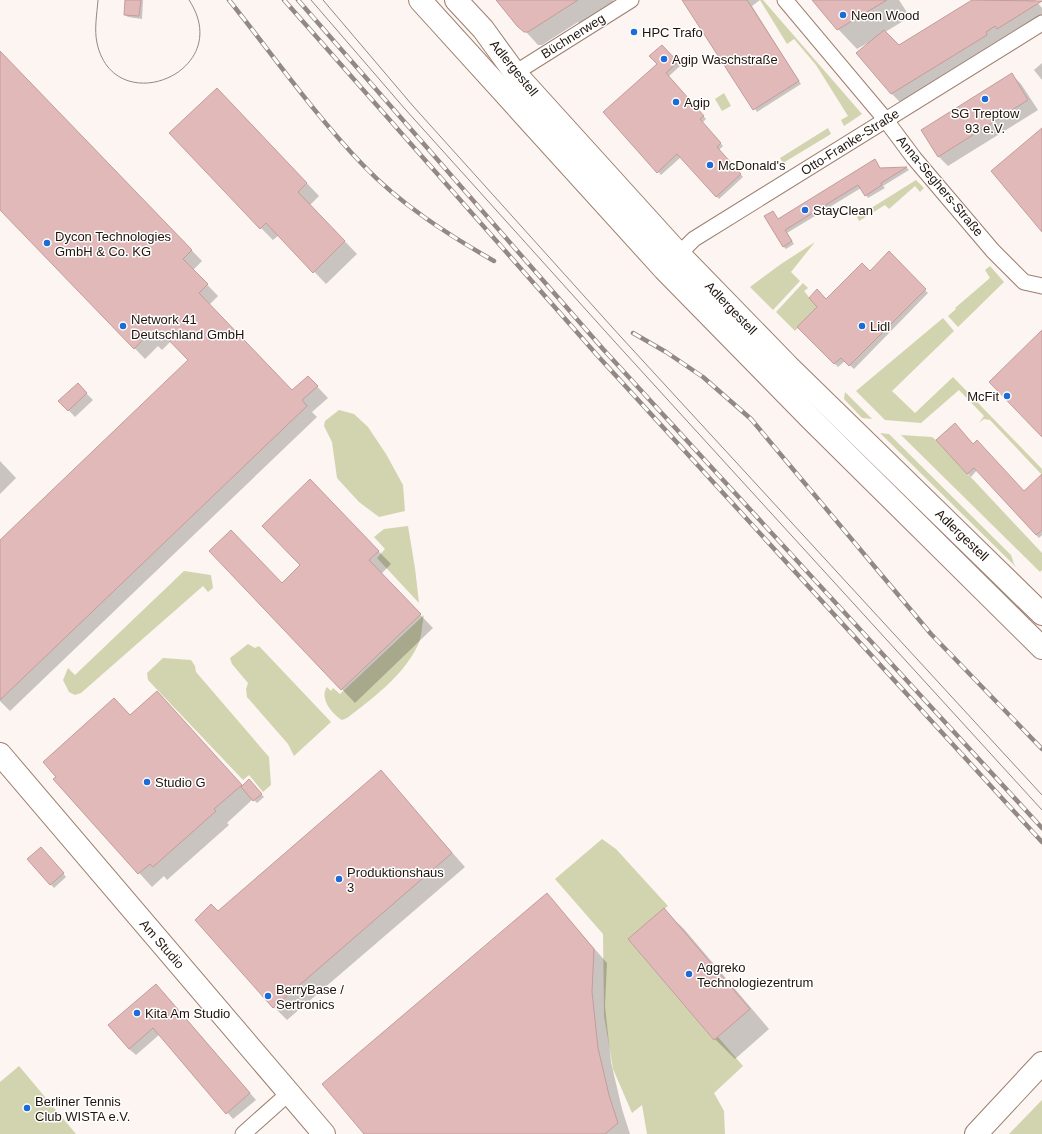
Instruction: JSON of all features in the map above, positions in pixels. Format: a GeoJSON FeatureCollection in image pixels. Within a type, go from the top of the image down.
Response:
{"type":"FeatureCollection","features":[{"type":"Feature","properties":{"kind":"main road","name":"Adlergestell"},"geometry":{"type":"LineString","coordinates":[[420,0],[664,269],[811,419],[1042,648]]}},
{"type":"Feature","properties":{"kind":"main road","name":"Adlergestell"},"geometry":{"type":"LineString","coordinates":[[456,0],[483,29],[515,73],[679,254],[788,366],[1042,614]]}},
{"type":"Feature","properties":{"kind":"main road","name":"Otto-Franke-Straße"},"geometry":{"type":"LineString","coordinates":[[664,269],[679,254]]}},
{"type":"Feature","properties":{"kind":"main road","name":"Adlergestell"},"geometry":{"type":"LineString","coordinates":[[986,592],[1014,607],[1025,597]]}},
{"type":"Feature","properties":{"kind":"main road","name":"Am Studio"},"geometry":{"type":"LineString","coordinates":[[1,756],[324,1134]]}},
{"type":"Feature","properties":{"kind":"main road"},"geometry":{"type":"LineString","coordinates":[[976,1134],[1042,1063]]}},
{"type":"Feature","properties":{"kind":"street","name":"Büchnerweg"},"geometry":{"type":"LineString","coordinates":[[515,73],[632,0]]}},
{"type":"Feature","properties":{"kind":"street","name":"Anna-Seghers-Straße"},"geometry":{"type":"LineString","coordinates":[[785,0],[885,119],[914,158],[993,251],[1024,282],[1042,286]]}},
{"type":"Feature","properties":{"kind":"street","name":"Otto-Franke-Straße"},"geometry":{"type":"LineString","coordinates":[[679,254],[694,239],[1042,22]]}},
{"type":"Feature","properties":{"kind":"street"},"geometry":{"type":"LineString","coordinates":[[243,1134],[289,1093]]}},
{"type":"Feature","properties":{"kind":"green space"},"geometry":{"type":"Polygon","coordinates":[[[760,0],[763,0],[862,114],[844,126],[841,120],[848,116],[816,65],[794,39],[787,44],[760,0]]]}},
{"type":"Feature","properties":{"kind":"green space"},"geometry":{"type":"Polygon","coordinates":[[[724,93],[731,106],[722,111],[715,99],[724,93]]]}},
{"type":"Feature","properties":{"kind":"green space"},"geometry":{"type":"Polygon","coordinates":[[[828,128],[831,134],[783,163],[780,158],[828,128]]]}},
{"type":"Feature","properties":{"kind":"green space"},"geometry":{"type":"Polygon","coordinates":[[[916,180],[924,188],[920,192],[915,186],[889,209],[885,205],[859,221],[857,217],[916,180]]]}},
{"type":"Feature","properties":{"kind":"green space"},"geometry":{"type":"Polygon","coordinates":[[[815,242],[791,272],[800,281],[773,310],[750,287],[781,264],[815,242]]]}},
{"type":"Feature","properties":{"kind":"green space"},"geometry":{"type":"Polygon","coordinates":[[[990,266],[1004,282],[958,327],[948,316],[956,309],[955,308],[990,278],[985,270],[990,266]]]}},
{"type":"Feature","properties":{"kind":"green space"},"geometry":{"type":"Polygon","coordinates":[[[803,283],[808,288],[804,291],[817,307],[795,331],[776,312],[803,283]]]}},
{"type":"Feature","properties":{"kind":"green space"},"geometry":{"type":"Polygon","coordinates":[[[943,318],[954,331],[892,391],[915,413],[953,377],[1042,469],[1042,475],[990,420],[984,419],[979,423],[984,416],[959,390],[921,423],[885,420],[856,391],[943,318]]]}},
{"type":"Feature","properties":{"kind":"green space"},"geometry":{"type":"Polygon","coordinates":[[[845,392],[872,419],[862,418],[844,399],[845,392]]]}},
{"type":"Feature","properties":{"kind":"green space"},"geometry":{"type":"Polygon","coordinates":[[[339,410],[354,414],[368,427],[386,454],[403,485],[405,511],[379,517],[359,502],[337,478],[332,442],[324,426],[325,421],[339,410]]]}},
{"type":"Feature","properties":{"kind":"green space"},"geometry":{"type":"Polygon","coordinates":[[[880,433],[889,434],[1011,555],[1017,568],[880,433]]]}},
{"type":"Feature","properties":{"kind":"green space"},"geometry":{"type":"Polygon","coordinates":[[[901,435],[932,437],[936,440],[1042,553],[1042,570],[1040,572],[901,435]]]}},
{"type":"Feature","properties":{"kind":"green space"},"geometry":{"type":"Polygon","coordinates":[[[408,526],[419,603],[377,558],[385,549],[374,537],[384,529],[408,526]]]}},
{"type":"Feature","properties":{"kind":"green space"},"geometry":{"type":"Polygon","coordinates":[[[184,571],[211,575],[213,588],[208,592],[203,586],[81,693],[75,695],[69,692],[63,680],[68,668],[75,675],[184,571]]]}},
{"type":"Feature","properties":{"kind":"green space"},"geometry":{"type":"Polygon","coordinates":[[[424,615],[418,645],[404,667],[387,686],[347,718],[342,720],[334,714],[326,701],[325,691],[327,687],[331,691],[333,688],[340,694],[424,615]]]}},
{"type":"Feature","properties":{"kind":"green space"},"geometry":{"type":"Polygon","coordinates":[[[248,644],[255,648],[259,646],[331,722],[294,756],[288,744],[247,697],[246,689],[248,683],[232,664],[230,658],[248,644]]]}},
{"type":"Feature","properties":{"kind":"green space"},"geometry":{"type":"Polygon","coordinates":[[[163,658],[191,660],[195,666],[196,672],[269,757],[271,785],[263,792],[249,775],[243,780],[148,680],[147,673],[163,658]]]}},
{"type":"Feature","properties":{"kind":"green space"},"geometry":{"type":"Polygon","coordinates":[[[602,839],[616,849],[668,906],[628,939],[714,1040],[718,1037],[743,1066],[714,1093],[724,1111],[725,1134],[647,1134],[642,1105],[632,1113],[613,1069],[604,1016],[603,934],[555,879],[602,839]]]}},
{"type":"Feature","properties":{"kind":"green space","name":"Berliner Tennis Club WISTA e.V."},"geometry":{"type":"Polygon","coordinates":[[[19,1066],[76,1134],[0,1134],[0,1082],[19,1066]]]}},
{"type":"Feature","properties":{"kind":"green space"},"geometry":{"type":"Polygon","coordinates":[[[1042,1100],[1042,1134],[1009,1134],[1042,1100]]]}},
{"type":"Feature","properties":{"kind":"building"},"geometry":{"type":"Polygon","coordinates":[[[125,0],[141,0],[139,16],[124,15],[125,0]]]}},
{"type":"Feature","properties":{"kind":"building"},"geometry":{"type":"Polygon","coordinates":[[[496,0],[578,0],[528,32],[524,32],[517,26],[496,0]]]}},
{"type":"Feature","properties":{"kind":"building"},"geometry":{"type":"Polygon","coordinates":[[[682,0],[747,0],[799,81],[753,110],[682,0]]]}},
{"type":"Feature","properties":{"kind":"building","name":"Neon Wood"},"geometry":{"type":"Polygon","coordinates":[[[812,0],[887,0],[837,30],[812,0]]]}},
{"type":"Feature","properties":{"kind":"building"},"geometry":{"type":"Polygon","coordinates":[[[972,0],[1042,1],[997,29],[995,26],[986,32],[987,35],[891,94],[856,53],[884,30],[899,45],[972,0]]]}},
{"type":"Feature","properties":{"kind":"building"},"geometry":{"type":"Polygon","coordinates":[[[662,45],[678,62],[666,73],[704,116],[700,119],[721,143],[717,147],[741,174],[716,197],[677,154],[657,173],[603,112],[657,64],[649,56],[662,45]]]}},
{"type":"Feature","properties":{"kind":"building"},"geometry":{"type":"Polygon","coordinates":[[[0,51],[192,250],[183,259],[208,284],[199,293],[292,390],[308,376],[318,386],[302,400],[307,406],[0,700],[0,540],[188,360],[160,331],[151,340],[147,335],[134,349],[0,210],[0,51]]]}},
{"type":"Feature","properties":{"kind":"building"},"geometry":{"type":"Polygon","coordinates":[[[1012,73],[1028,100],[938,157],[921,130],[1012,73]]]}},
{"type":"Feature","properties":{"kind":"building"},"geometry":{"type":"Polygon","coordinates":[[[217,88],[307,183],[298,192],[345,241],[313,273],[266,223],[260,229],[169,133],[217,88]]]}},
{"type":"Feature","properties":{"kind":"building"},"geometry":{"type":"Polygon","coordinates":[[[1042,128],[1042,232],[991,171],[1042,128]]]}},
{"type":"Feature","properties":{"kind":"building","name":"StayClean"},"geometry":{"type":"Polygon","coordinates":[[[875,159],[880,168],[907,167],[881,183],[882,185],[865,196],[858,185],[785,230],[792,241],[783,247],[764,216],[773,211],[778,219],[875,159]]]}},
{"type":"Feature","properties":{"kind":"building","name":"Lidl"},"geometry":{"type":"Polygon","coordinates":[[[889,251],[926,289],[849,366],[841,358],[834,364],[797,327],[817,307],[809,298],[817,289],[826,299],[862,263],[870,271],[889,251]]]}},
{"type":"Feature","properties":{"kind":"building"},"geometry":{"type":"Polygon","coordinates":[[[1042,330],[1042,437],[989,382],[1042,330]]]}},
{"type":"Feature","properties":{"kind":"building"},"geometry":{"type":"Polygon","coordinates":[[[78,383],[87,393],[68,411],[58,401],[78,383]]]}},
{"type":"Feature","properties":{"kind":"building"},"geometry":{"type":"Polygon","coordinates":[[[955,423],[973,444],[977,440],[1024,491],[1042,474],[1042,530],[1036,535],[974,468],[967,474],[936,440],[955,423]]]}},
{"type":"Feature","properties":{"kind":"building"},"geometry":{"type":"Polygon","coordinates":[[[310,479],[379,551],[369,560],[421,614],[341,690],[209,551],[231,530],[282,583],[300,565],[262,526],[310,479]]]}},
{"type":"Feature","properties":{"kind":"building","name":"Studio G"},"geometry":{"type":"Polygon","coordinates":[[[157,691],[242,785],[214,809],[216,811],[153,867],[150,864],[138,874],[53,779],[56,777],[43,762],[114,698],[130,715],[157,691]]]}},
{"type":"Feature","properties":{"kind":"building","name":"Produktionshaus 3"},"geometry":{"type":"Polygon","coordinates":[[[381,770],[452,853],[273,1008],[195,920],[211,904],[218,911],[381,770]]]}},
{"type":"Feature","properties":{"kind":"building"},"geometry":{"type":"Polygon","coordinates":[[[249,779],[262,794],[253,801],[241,787],[249,779]]]}},
{"type":"Feature","properties":{"kind":"building"},"geometry":{"type":"Polygon","coordinates":[[[41,847],[64,873],[50,885],[27,859],[41,847]]]}},
{"type":"Feature","properties":{"kind":"building"},"geometry":{"type":"Polygon","coordinates":[[[547,893],[594,949],[592,992],[598,1048],[609,1095],[618,1123],[605,1134],[364,1134],[322,1084],[547,893]]]}},
{"type":"Feature","properties":{"kind":"building","name":"Aggreko Technologiezentrum"},"geometry":{"type":"Polygon","coordinates":[[[664,908],[750,1009],[714,1040],[628,939],[664,908]]]}},
{"type":"Feature","properties":{"kind":"building"},"geometry":{"type":"Polygon","coordinates":[[[156,984],[250,1093],[226,1114],[153,1028],[129,1049],[108,1025],[156,984]]]}},
{"type":"Feature","properties":{"kind":"tram line"},"geometry":{"type":"LineString","coordinates":[[98,0],[96,38],[108,67],[125,80],[146,83],[167,78],[185,66],[197,48],[200,26],[189,0]]}},
{"type":"Feature","properties":{"kind":"tram line"},"geometry":{"type":"LineString","coordinates":[[311,0],[405,109],[615,342],[1042,810]]}},
{"type":"Feature","properties":{"kind":"tram line"},"geometry":{"type":"LineString","coordinates":[[323,0],[413,106],[621,337],[1042,795]]}},
{"type":"Feature","properties":{"kind":"railway"},"geometry":{"type":"LineString","coordinates":[[229,0],[294,84],[345,146],[377,179],[392,193],[425,218],[494,261]]}},
{"type":"Feature","properties":{"kind":"railway"},"geometry":{"type":"LineString","coordinates":[[284,0],[597,355],[1042,842]]}},
{"type":"Feature","properties":{"kind":"railway"},"geometry":{"type":"LineString","coordinates":[[298,0],[603,349],[1042,828]]}},
{"type":"Feature","properties":{"kind":"railway"},"geometry":{"type":"LineString","coordinates":[[633,333],[666,352],[703,377],[751,419],[931,634],[1042,749]]}},
{"type":"Feature","properties":{"kind":"place","name":"Neon Wood"},"geometry":{"type":"Point","coordinates":[843,15]}},
{"type":"Feature","properties":{"kind":"place","name":"HPC Trafo"},"geometry":{"type":"Point","coordinates":[634,32]}},
{"type":"Feature","properties":{"kind":"place","name":"Agip Waschstraße"},"geometry":{"type":"Point","coordinates":[664,59]}},
{"type":"Feature","properties":{"kind":"place","name":"SG Treptow 93 e.V."},"geometry":{"type":"Point","coordinates":[985,99]}},
{"type":"Feature","properties":{"kind":"place","name":"Agip"},"geometry":{"type":"Point","coordinates":[676,102]}},
{"type":"Feature","properties":{"kind":"place","name":"McDonald's"},"geometry":{"type":"Point","coordinates":[710,165]}},
{"type":"Feature","properties":{"kind":"place","name":"StayClean"},"geometry":{"type":"Point","coordinates":[805,210]}},
{"type":"Feature","properties":{"kind":"place","name":"Dycon Technologies GmbH & Co. KG"},"geometry":{"type":"Point","coordinates":[47,243]}},
{"type":"Feature","properties":{"kind":"place","name":"Network 41 Deutschland GmbH"},"geometry":{"type":"Point","coordinates":[123,326]}},
{"type":"Feature","properties":{"kind":"place","name":"Lidl"},"geometry":{"type":"Point","coordinates":[862,326]}},
{"type":"Feature","properties":{"kind":"place","name":"McFit"},"geometry":{"type":"Point","coordinates":[1007,396]}},
{"type":"Feature","properties":{"kind":"place","name":"Studio G"},"geometry":{"type":"Point","coordinates":[147,782]}},
{"type":"Feature","properties":{"kind":"place","name":"Produktionshaus 3"},"geometry":{"type":"Point","coordinates":[339,879]}},
{"type":"Feature","properties":{"kind":"place","name":"Aggreko Technologiezentrum"},"geometry":{"type":"Point","coordinates":[689,974]}},
{"type":"Feature","properties":{"kind":"place","name":"BerryBase / Sertronics"},"geometry":{"type":"Point","coordinates":[268,996]}},
{"type":"Feature","properties":{"kind":"place","name":"Kita Am Studio"},"geometry":{"type":"Point","coordinates":[137,1013]}},
{"type":"Feature","properties":{"kind":"place","name":"Berliner Tennis Club WISTA e.V."},"geometry":{"type":"Point","coordinates":[27,1108]}}]}
